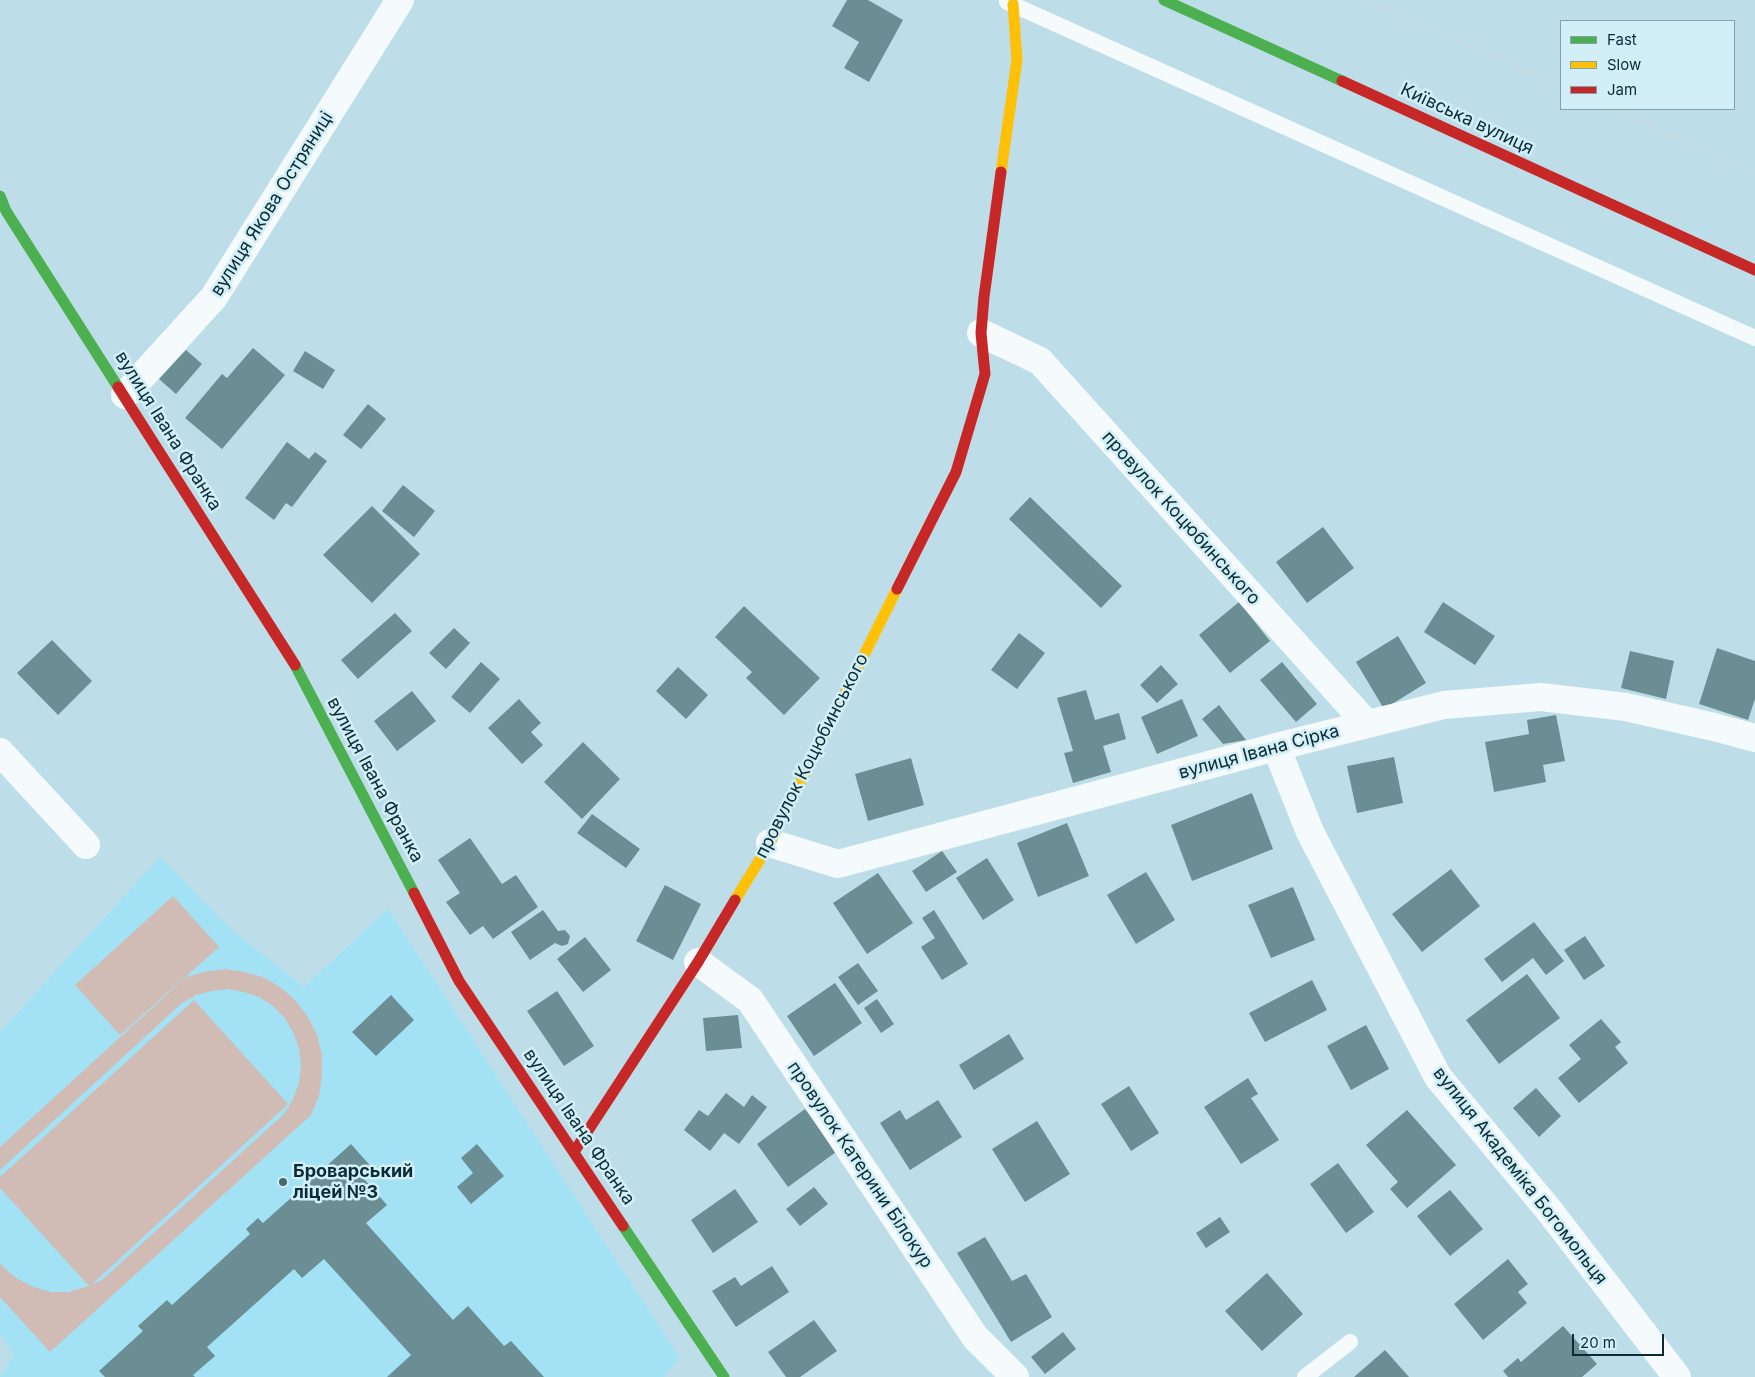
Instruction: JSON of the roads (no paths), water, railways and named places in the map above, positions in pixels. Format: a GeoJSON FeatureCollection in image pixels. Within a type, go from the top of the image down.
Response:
{"type":"FeatureCollection","features":[{"type":"Feature","properties":{"kind":"street","name":"вулиця Якова Остряниці"},"geometry":{"type":"LineString","coordinates":[[125,395],[214,297],[400,0]]}},
{"type":"Feature","properties":{"kind":"street","name":"Київська вулиця"},"geometry":{"type":"LineString","coordinates":[[1164,0],[1755,270]]}},
{"type":"Feature","properties":{"kind":"street","name":"провулок Коцюбинського"},"geometry":{"type":"LineString","coordinates":[[574,1152],[698,962],[770,843],[956,472],[986,374],[981,333],[984,297],[1017,60],[1007,2]]}},
{"type":"Feature","properties":{"kind":"street","name":"вулиця Івана Франка"},"geometry":{"type":"LineString","coordinates":[[0,196],[6,211],[288,652],[459,981],[574,1152],[714,1373]]}},
{"type":"Feature","properties":{"kind":"street","name":"провулок Коцюбинського"},"geometry":{"type":"LineString","coordinates":[[981,333],[1040,361],[1367,724]]}},
{"type":"Feature","properties":{"kind":"street","name":"вулиця Івана Сірка"},"geometry":{"type":"LineString","coordinates":[[770,843],[838,864],[1444,705],[1541,697],[1626,707],[1755,738]]}},
{"type":"Feature","properties":{"kind":"street","name":"вулиця Академіка Богомольця"},"geometry":{"type":"LineString","coordinates":[[1276,748],[1310,832],[1438,1077],[1548,1209],[1677,1377]]}},
{"type":"Feature","properties":{"kind":"street"},"geometry":{"type":"LineString","coordinates":[[0,752],[86,845]]}},
{"type":"Feature","properties":{"kind":"street","name":"провулок Катерини Білокур"},"geometry":{"type":"LineString","coordinates":[[698,962],[750,1000],[975,1337],[1015,1377]]}},
{"type":"Feature","properties":{"kind":"lane"},"geometry":{"type":"LineString","coordinates":[[1007,2],[1755,338]]}},
{"type":"Feature","properties":{"kind":"lane"},"geometry":{"type":"LineString","coordinates":[[1305,1377],[1350,1342]]}},
{"type":"Feature","properties":{"kind":"place","name":"Броварський ліцей №3"},"geometry":{"type":"Point","coordinates":[283,1182]}}]}
